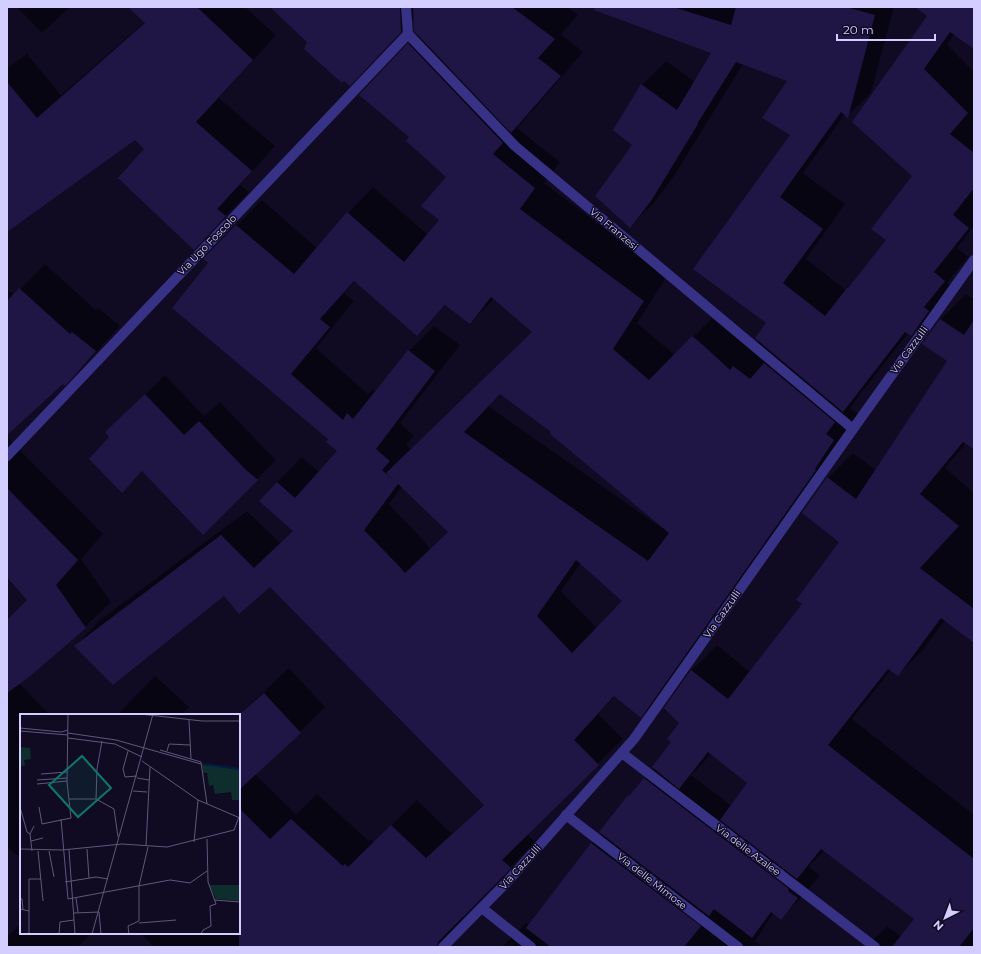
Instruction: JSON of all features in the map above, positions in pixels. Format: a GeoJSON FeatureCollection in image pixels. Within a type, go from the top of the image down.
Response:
{"type":"FeatureCollection","features":[{"type":"Feature","properties":{"kind":"street"},"geometry":{"type":"LineString","coordinates":[[406,7],[408,34]]}},
{"type":"Feature","properties":{"kind":"street","name":"Via Franzesi"},"geometry":{"type":"LineString","coordinates":[[408,34],[515,146],[853,429]]}},
{"type":"Feature","properties":{"kind":"street","name":"Via Ugo Foscolo"},"geometry":{"type":"LineString","coordinates":[[7,456],[408,34]]}},
{"type":"Feature","properties":{"kind":"street","name":"Via Cazzulli"},"geometry":{"type":"LineString","coordinates":[[443,947],[508,881],[634,739],[974,260]]}},
{"type":"Feature","properties":{"kind":"street","name":"Via delle Azalee"},"geometry":{"type":"LineString","coordinates":[[622,753],[875,947]]}},
{"type":"Feature","properties":{"kind":"street","name":"Via delle Mimose"},"geometry":{"type":"LineString","coordinates":[[566,815],[738,947]]}},
{"type":"Feature","properties":{"kind":"street"},"geometry":{"type":"LineString","coordinates":[[482,908],[531,947]]}},
{"type":"Feature","properties":{"kind":"building"},"geometry":{"type":"Polygon","coordinates":[[[128,7],[197,7],[253,60],[196,122],[252,171],[217,209],[226,216],[194,250],[118,178],[144,149],[135,140],[7,232],[7,82],[37,118],[145,23],[128,7]]]}},
{"type":"Feature","properties":{"kind":"building"},"geometry":{"type":"Polygon","coordinates":[[[270,7],[400,7],[401,32],[350,86],[344,81],[342,83],[304,49],[307,42],[270,7]]]}},
{"type":"Feature","properties":{"kind":"building"},"geometry":{"type":"Polygon","coordinates":[[[413,7],[512,7],[555,39],[538,58],[561,76],[511,133],[414,31],[413,7]]]}},
{"type":"Feature","properties":{"kind":"building"},"geometry":{"type":"Polygon","coordinates":[[[595,7],[673,7],[731,25],[736,7],[846,7],[875,15],[848,118],[841,112],[780,197],[823,229],[783,283],[825,316],[886,240],[871,229],[912,176],[852,122],[927,16],[915,7],[974,7],[974,49],[950,32],[924,69],[968,113],[950,134],[974,153],[974,188],[953,215],[969,228],[934,272],[945,281],[924,307],[929,311],[911,336],[905,332],[843,412],[755,338],[766,323],[693,269],[790,135],[762,118],[787,81],[736,62],[651,201],[630,228],[595,196],[632,145],[613,130],[641,84],[677,110],[711,53],[594,10],[595,7]]]}},
{"type":"Feature","properties":{"kind":"building"},"geometry":{"type":"Polygon","coordinates":[[[408,43],[503,143],[493,154],[535,188],[520,209],[644,301],[613,349],[649,380],[692,336],[730,370],[733,366],[750,379],[764,363],[835,422],[826,434],[834,440],[815,469],[816,470],[641,718],[614,696],[574,740],[599,765],[502,860],[511,868],[438,942],[437,947],[239,947],[240,809],[270,839],[291,819],[343,866],[345,864],[348,867],[391,825],[426,858],[484,805],[270,587],[239,614],[224,596],[113,685],[74,646],[221,535],[254,568],[293,531],[259,501],[277,482],[295,498],[337,451],[326,442],[328,439],[172,308],[208,263],[203,259],[236,225],[294,274],[347,212],[404,262],[439,220],[421,206],[446,177],[406,141],[409,137],[359,95],[408,43]],[[354,281],[320,319],[330,327],[291,374],[343,420],[347,413],[353,419],[408,350],[435,371],[376,449],[390,461],[382,470],[395,482],[386,473],[532,332],[491,297],[470,324],[445,305],[417,336],[354,281]],[[500,394],[464,432],[648,561],[669,533],[550,434],[551,432],[500,394]],[[398,484],[364,530],[405,573],[448,532],[398,484]],[[576,560],[537,616],[572,653],[622,601],[576,560]]]}},
{"type":"Feature","properties":{"kind":"building"},"geometry":{"type":"Polygon","coordinates":[[[19,288],[70,334],[72,332],[96,351],[65,386],[63,384],[7,435],[7,301],[19,288]]]}},
{"type":"Feature","properties":{"kind":"building"},"geometry":{"type":"Polygon","coordinates":[[[940,319],[964,335],[974,320],[974,449],[963,442],[920,494],[959,526],[920,568],[974,609],[974,643],[941,618],[898,676],[888,669],[828,745],[974,859],[974,928],[959,947],[892,947],[914,919],[821,849],[797,879],[720,820],[747,783],[708,752],[679,789],[652,767],[671,742],[667,739],[679,723],[664,708],[691,670],[728,699],[802,604],[796,600],[839,542],[802,513],[827,477],[856,499],[947,361],[922,344],[940,319]]]}},
{"type":"Feature","properties":{"kind":"building"},"geometry":{"type":"Polygon","coordinates":[[[145,394],[184,435],[199,421],[246,470],[258,480],[203,535],[142,471],[122,493],[89,459],[109,437],[105,432],[145,394]]]}},
{"type":"Feature","properties":{"kind":"building"},"geometry":{"type":"Polygon","coordinates":[[[7,488],[78,560],[56,585],[86,628],[29,677],[7,693],[7,620],[27,600],[7,577],[7,488]]]}},
{"type":"Feature","properties":{"kind":"building"},"geometry":{"type":"Polygon","coordinates":[[[264,693],[301,733],[240,789],[240,714],[264,693]]]}},
{"type":"Feature","properties":{"kind":"building"},"geometry":{"type":"Polygon","coordinates":[[[644,778],[789,889],[788,891],[798,898],[781,920],[771,912],[752,938],[714,909],[709,916],[599,832],[628,795],[629,796],[644,778]]]}},
{"type":"Feature","properties":{"kind":"building"},"geometry":{"type":"Polygon","coordinates":[[[591,843],[701,926],[684,947],[551,947],[526,928],[591,843]]]}}]}
